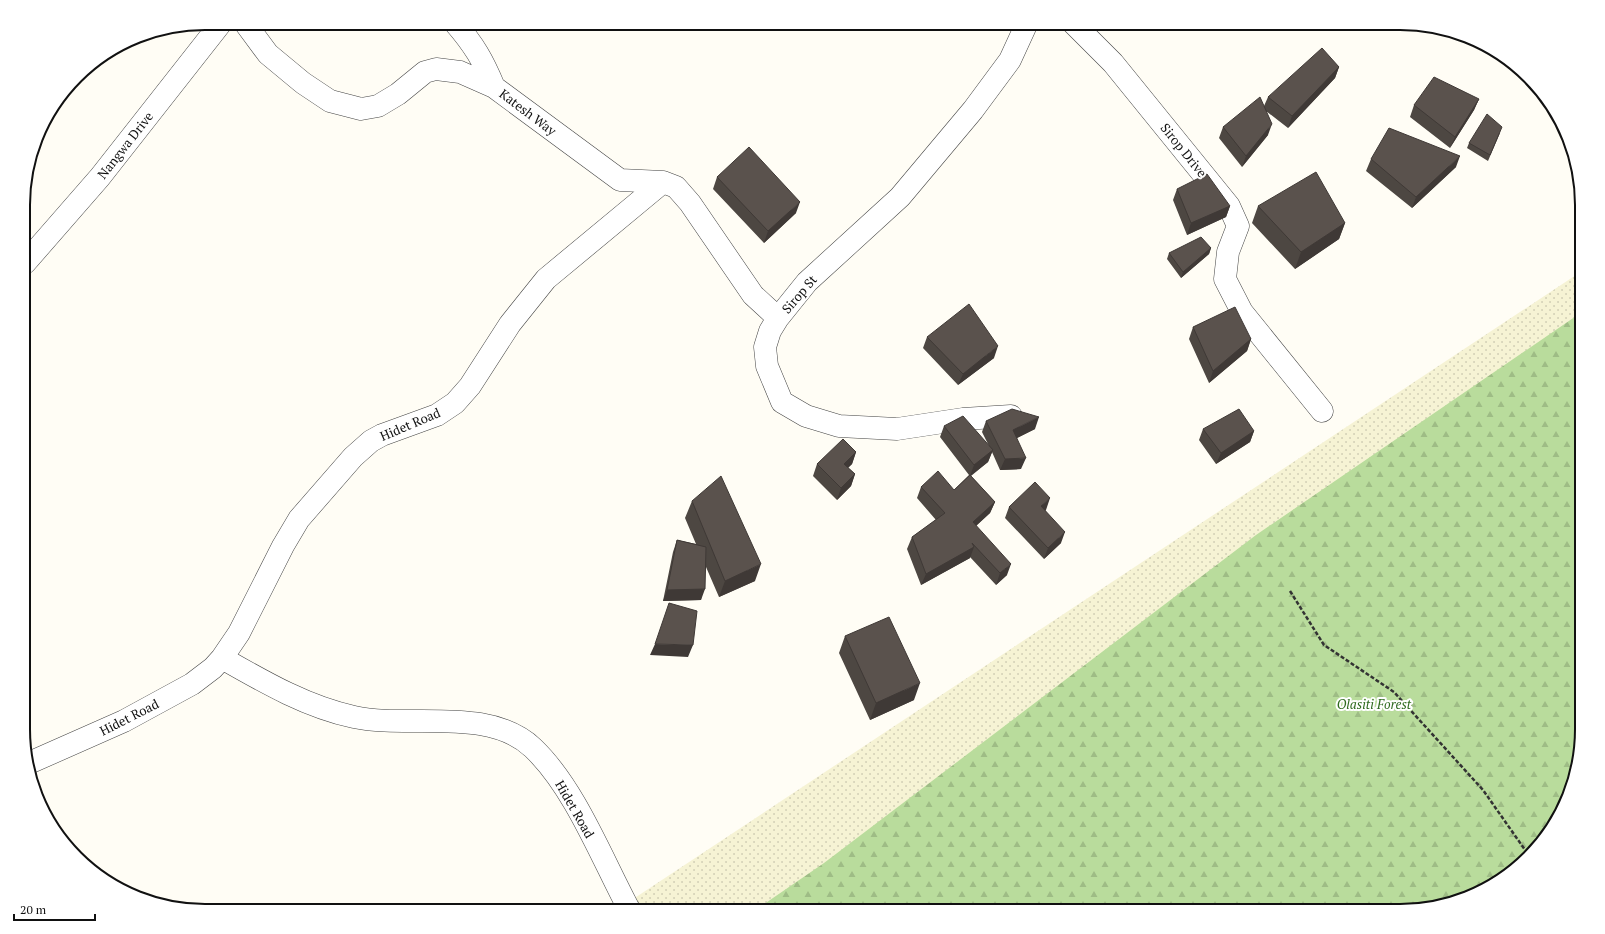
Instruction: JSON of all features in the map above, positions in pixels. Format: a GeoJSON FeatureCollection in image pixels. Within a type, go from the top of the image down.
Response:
{"type":"FeatureCollection","features":[{"type":"Feature","properties":{"kind":"street","name":"Nangwa Drive"},"geometry":{"type":"LineString","coordinates":[[30,256],[100,177],[216,30]]}},
{"type":"Feature","properties":{"kind":"street","name":"Katesh Way"},"geometry":{"type":"LineString","coordinates":[[250,30],[268,54],[303,84],[330,101],[361,109],[378,106],[398,94],[425,72],[436,69],[460,72],[494,87],[620,180],[663,182],[676,187],[690,203],[753,295],[778,318]]}},
{"type":"Feature","properties":{"kind":"street"},"geometry":{"type":"LineString","coordinates":[[461,30],[477,49],[494,87]]}},
{"type":"Feature","properties":{"kind":"street","name":"Sirop St"},"geometry":{"type":"LineString","coordinates":[[1011,416],[963,419],[897,429],[839,426],[806,416],[782,402],[767,366],[765,347],[770,331],[778,318],[807,282],[900,196],[973,110],[1010,60],[1023,30]]}},
{"type":"Feature","properties":{"kind":"street","name":"Sirop Drive"},"geometry":{"type":"LineString","coordinates":[[1080,30],[1113,63],[1228,206],[1238,226],[1228,252],[1225,280],[1242,312],[1322,411]]}},
{"type":"Feature","properties":{"kind":"street","name":"Hidet Road"},"geometry":{"type":"LineString","coordinates":[[33,761],[124,721],[192,684],[222,658],[239,633],[283,546],[299,520],[353,457],[371,441],[382,435],[437,415],[455,403],[470,386],[510,324],[546,279],[663,182]]}},
{"type":"Feature","properties":{"kind":"street","name":"Hidet Road"},"geometry":{"type":"LineString","coordinates":[[222,658],[272,686],[300,699],[337,713],[375,721],[471,724],[496,728],[513,734],[532,748],[566,787],[626,904]]}},
{"type":"Feature","properties":{"kind":"path"},"geometry":{"type":"LineString","coordinates":[[1290,592],[1324,645],[1394,692],[1478,784],[1526,851]]}},
{"type":"Feature","properties":{"kind":"green space","name":"Olasiti Forest"},"geometry":{"type":"Polygon","coordinates":[[[1575,276],[1574,752],[1562,796],[1546,826],[1524,853],[1507,868],[1488,881],[1456,895],[1434,901],[1412,904],[626,904],[1575,276]]]}},
{"type":"Feature","properties":{"kind":"green space","name":"Olasiti Forest"},"geometry":{"type":"Polygon","coordinates":[[[1575,317],[1574,752],[1566,785],[1552,817],[1532,844],[1507,868],[1488,881],[1467,891],[1434,901],[1412,904],[764,904],[824,863],[1256,535],[1575,317]]]}},
{"type":"Feature","properties":{"kind":"building"},"geometry":{"type":"Polygon","coordinates":[[[1322,48],[1339,67],[1292,116],[1268,97],[1322,48]]]}},
{"type":"Feature","properties":{"kind":"building"},"geometry":{"type":"Polygon","coordinates":[[[1434,77],[1479,99],[1455,137],[1414,105],[1434,77]]]}},
{"type":"Feature","properties":{"kind":"building"},"geometry":{"type":"Polygon","coordinates":[[[1260,97],[1272,124],[1246,156],[1223,127],[1260,97]]]}},
{"type":"Feature","properties":{"kind":"building"},"geometry":{"type":"Polygon","coordinates":[[[1487,114],[1502,127],[1490,155],[1469,143],[1487,114]]]}},
{"type":"Feature","properties":{"kind":"building"},"geometry":{"type":"Polygon","coordinates":[[[1389,128],[1460,156],[1416,197],[1371,159],[1389,128]]]}},
{"type":"Feature","properties":{"kind":"building"},"geometry":{"type":"Polygon","coordinates":[[[749,147],[800,202],[768,231],[717,177],[749,147]]]}},
{"type":"Feature","properties":{"kind":"building"},"geometry":{"type":"Polygon","coordinates":[[[1316,172],[1345,223],[1301,252],[1258,206],[1316,172]]]}},
{"type":"Feature","properties":{"kind":"building"},"geometry":{"type":"Polygon","coordinates":[[[1207,174],[1230,206],[1191,223],[1177,189],[1207,174]]]}},
{"type":"Feature","properties":{"kind":"building"},"geometry":{"type":"Polygon","coordinates":[[[1201,237],[1211,248],[1183,272],[1169,253],[1201,237]]]}},
{"type":"Feature","properties":{"kind":"building"},"geometry":{"type":"Polygon","coordinates":[[[969,304],[998,346],[963,374],[927,337],[969,304]]]}},
{"type":"Feature","properties":{"kind":"building"},"geometry":{"type":"Polygon","coordinates":[[[1235,307],[1251,339],[1213,371],[1193,327],[1235,307]]]}},
{"type":"Feature","properties":{"kind":"building"},"geometry":{"type":"Polygon","coordinates":[[[1012,409],[1039,417],[1013,430],[1026,458],[1005,459],[986,421],[1012,409]]]}},
{"type":"Feature","properties":{"kind":"building"},"geometry":{"type":"Polygon","coordinates":[[[1239,409],[1254,431],[1221,453],[1203,429],[1239,409]]]}},
{"type":"Feature","properties":{"kind":"building"},"geometry":{"type":"Polygon","coordinates":[[[963,416],[993,450],[974,465],[944,426],[963,416]]]}},
{"type":"Feature","properties":{"kind":"building"},"geometry":{"type":"Polygon","coordinates":[[[843,439],[856,452],[844,464],[855,474],[841,488],[817,464],[843,439]]]}},
{"type":"Feature","properties":{"kind":"building"},"geometry":{"type":"Polygon","coordinates":[[[938,471],[954,490],[970,475],[995,502],[973,522],[1011,564],[1000,573],[972,543],[974,547],[926,574],[912,537],[945,513],[921,487],[938,471]]]}},
{"type":"Feature","properties":{"kind":"building"},"geometry":{"type":"Polygon","coordinates":[[[721,476],[761,564],[725,581],[692,501],[721,476]]]}},
{"type":"Feature","properties":{"kind":"building"},"geometry":{"type":"Polygon","coordinates":[[[1035,482],[1050,498],[1041,506],[1065,532],[1048,548],[1009,507],[1035,482]]]}},
{"type":"Feature","properties":{"kind":"building"},"geometry":{"type":"Polygon","coordinates":[[[677,540],[706,547],[705,589],[667,590],[677,540]]]}},
{"type":"Feature","properties":{"kind":"building"},"geometry":{"type":"Polygon","coordinates":[[[669,603],[697,611],[693,645],[655,644],[669,603]]]}},
{"type":"Feature","properties":{"kind":"building"},"geometry":{"type":"Polygon","coordinates":[[[889,617],[920,683],[876,703],[845,636],[889,617]]]}}]}
